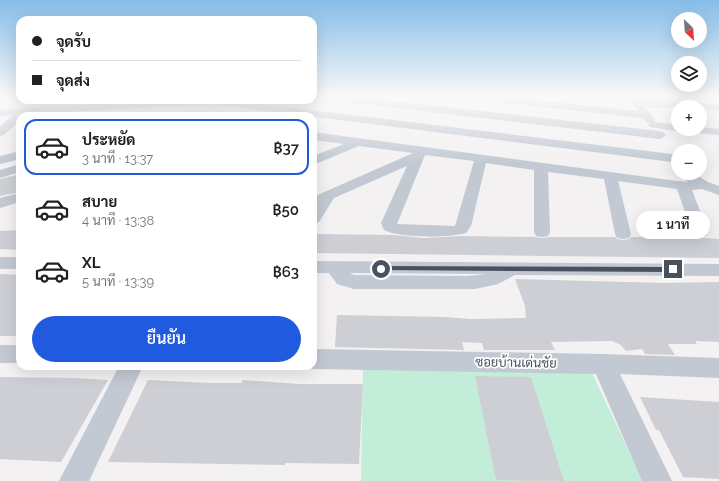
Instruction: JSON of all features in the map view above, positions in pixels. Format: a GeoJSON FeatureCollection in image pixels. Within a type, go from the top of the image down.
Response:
{"type":"FeatureCollection","features":[{"type":"Feature","properties":{"kind":"street"},"geometry":{"type":"LineString","coordinates":[[0,133],[16,118]]}},
{"type":"Feature","properties":{"kind":"street"},"geometry":{"type":"LineString","coordinates":[[349,118],[671,161]]}},
{"type":"Feature","properties":{"kind":"street"},"geometry":{"type":"LineString","coordinates":[[542,118],[657,130],[671,129]]}},
{"type":"Feature","properties":{"kind":"street"},"geometry":{"type":"LineString","coordinates":[[649,118],[671,155]]}},
{"type":"Feature","properties":{"kind":"street"},"geometry":{"type":"LineString","coordinates":[[707,131],[719,132]]}},
{"type":"Feature","properties":{"kind":"street"},"geometry":{"type":"LineString","coordinates":[[317,137],[419,153],[481,159],[610,176],[671,178]]}},
{"type":"Feature","properties":{"kind":"street"},"geometry":{"type":"LineString","coordinates":[[317,159],[358,142]]}},
{"type":"Feature","properties":{"kind":"street"},"geometry":{"type":"LineString","coordinates":[[419,153],[389,224],[390,227],[396,230],[460,230],[463,226],[481,159]]}},
{"type":"Feature","properties":{"kind":"street"},"geometry":{"type":"LineString","coordinates":[[317,200],[419,153]]}},
{"type":"Feature","properties":{"kind":"street"},"geometry":{"type":"LineString","coordinates":[[0,160],[16,156]]}},
{"type":"Feature","properties":{"kind":"street"},"geometry":{"type":"LineString","coordinates":[[541,167],[542,232]]}},
{"type":"Feature","properties":{"kind":"street"},"geometry":{"type":"LineString","coordinates":[[0,174],[16,169]]}},
{"type":"Feature","properties":{"kind":"street"},"geometry":{"type":"LineString","coordinates":[[610,176],[623,234]]}},
{"type":"Feature","properties":{"kind":"street"},"geometry":{"type":"LineString","coordinates":[[684,180],[700,232]]}},
{"type":"Feature","properties":{"kind":"street"},"geometry":{"type":"LineString","coordinates":[[687,180],[719,191]]}},
{"type":"Feature","properties":{"kind":"street"},"geometry":{"type":"LineString","coordinates":[[317,213],[329,195]]}},
{"type":"Feature","properties":{"kind":"street"},"geometry":{"type":"LineString","coordinates":[[0,203],[16,198]]}},
{"type":"Feature","properties":{"kind":"street"},"geometry":{"type":"LineString","coordinates":[[0,263],[16,264]]}},
{"type":"Feature","properties":{"kind":"street"},"geometry":{"type":"LineString","coordinates":[[317,267],[335,268],[344,279],[354,282],[468,283],[482,283],[491,280],[511,269],[719,270]]}},
{"type":"Feature","properties":{"kind":"street"},"geometry":{"type":"LineString","coordinates":[[0,354],[16,354]]}},
{"type":"Feature","properties":{"kind":"street","name":"ซอยบ้านเด่นชัย"},"geometry":{"type":"LineString","coordinates":[[317,359],[603,364],[719,368]]}},
{"type":"Feature","properties":{"kind":"street"},"geometry":{"type":"LineString","coordinates":[[603,364],[657,481]]}},
{"type":"Feature","properties":{"kind":"street"},"geometry":{"type":"LineString","coordinates":[[74,481],[129,370]]}},
{"type":"Feature","properties":{"kind":"green space"},"geometry":{"type":"Polygon","coordinates":[[[363,368],[591,371],[643,481],[361,481],[363,368]]]}},
{"type":"Feature","properties":{"kind":"building"},"geometry":{"type":"Polygon","coordinates":[[[16,175],[16,193],[0,196],[0,179],[16,175]]]}},
{"type":"Feature","properties":{"kind":"building"},"geometry":{"type":"Polygon","coordinates":[[[16,230],[16,250],[0,249],[0,231],[16,230]]]}},
{"type":"Feature","properties":{"kind":"building"},"geometry":{"type":"Polygon","coordinates":[[[317,234],[394,235],[424,238],[461,236],[542,238],[615,237],[623,240],[631,237],[705,238],[719,239],[719,258],[317,253],[317,234]]]}},
{"type":"Feature","properties":{"kind":"building"},"geometry":{"type":"Polygon","coordinates":[[[0,274],[16,275],[16,336],[0,336],[0,274]]]}},
{"type":"Feature","properties":{"kind":"building"},"geometry":{"type":"Polygon","coordinates":[[[515,279],[664,283],[719,282],[719,342],[695,341],[697,344],[668,344],[675,355],[645,354],[642,349],[626,351],[621,345],[612,341],[551,342],[555,350],[484,350],[482,343],[462,342],[464,350],[335,347],[337,315],[471,319],[526,318],[525,306],[515,279]]]}},
{"type":"Feature","properties":{"kind":"building"},"geometry":{"type":"Polygon","coordinates":[[[475,376],[531,377],[564,481],[496,480],[475,376]]]}},
{"type":"Feature","properties":{"kind":"building"},"geometry":{"type":"Polygon","coordinates":[[[0,377],[108,380],[61,462],[0,459],[0,377]]]}},
{"type":"Feature","properties":{"kind":"building"},"geometry":{"type":"Polygon","coordinates":[[[148,380],[211,383],[242,383],[242,380],[299,384],[363,384],[359,464],[285,463],[285,465],[108,462],[148,380]]]}},
{"type":"Feature","properties":{"kind":"building"},"geometry":{"type":"Polygon","coordinates":[[[640,397],[719,402],[719,479],[683,477],[659,430],[656,430],[640,397]]]}},
{"type":"Feature","properties":{"kind":"route"},"geometry":{"type":"LineString","coordinates":[[381,269],[673,269]]}}]}
